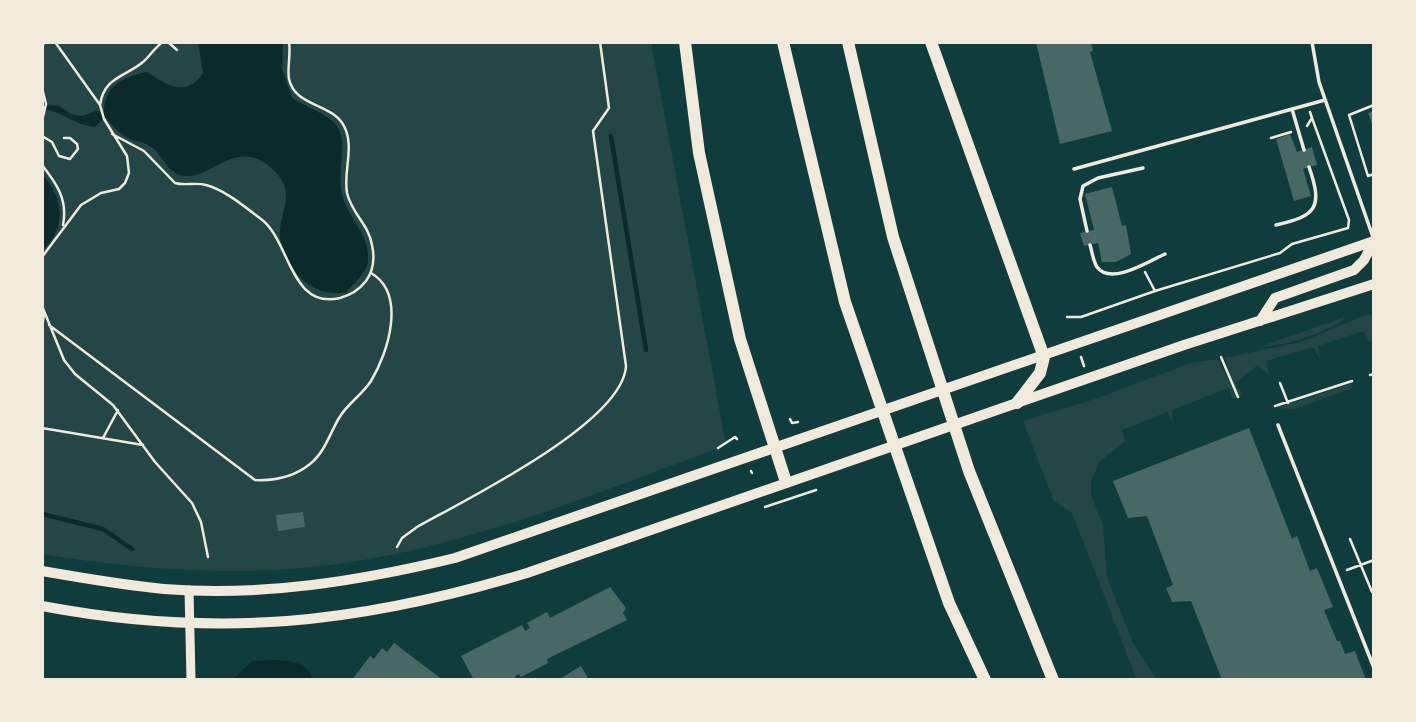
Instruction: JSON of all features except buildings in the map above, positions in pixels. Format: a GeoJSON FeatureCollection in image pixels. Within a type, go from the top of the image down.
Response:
{"type":"FeatureCollection","features":[{"type":"Feature","properties":{"kind":"highway"},"geometry":{"type":"LineString","coordinates":[[685,42],[699,153],[740,339],[786,482]]}},
{"type":"Feature","properties":{"kind":"highway"},"geometry":{"type":"LineString","coordinates":[[783,42],[845,302],[949,603],[985,680]]}},
{"type":"Feature","properties":{"kind":"highway"},"geometry":{"type":"LineString","coordinates":[[848,42],[894,237],[969,471],[1053,680]]}},
{"type":"Feature","properties":{"kind":"highway"},"geometry":{"type":"LineString","coordinates":[[931,42],[1044,358],[1040,373],[1017,404]]}},
{"type":"Feature","properties":{"kind":"main road"},"geometry":{"type":"LineString","coordinates":[[42,571],[124,584],[189,590],[266,588],[339,582],[455,558],[775,447],[1044,358],[1374,241]]}},
{"type":"Feature","properties":{"kind":"main road"},"geometry":{"type":"LineString","coordinates":[[1259,321],[1275,298],[1354,270],[1368,254],[1374,241]]}},
{"type":"Feature","properties":{"kind":"main road"},"geometry":{"type":"LineString","coordinates":[[42,606],[126,620],[188,624],[310,620],[362,614],[433,599],[527,573],[786,482],[1374,284]]}},
{"type":"Feature","properties":{"kind":"street"},"geometry":{"type":"LineString","coordinates":[[189,590],[191,680]]}},
{"type":"Feature","properties":{"kind":"lane"},"geometry":{"type":"LineString","coordinates":[[1312,42],[1325,100],[1374,241]]}},
{"type":"Feature","properties":{"kind":"lane"},"geometry":{"type":"LineString","coordinates":[[1074,169],[1325,100]]}},
{"type":"Feature","properties":{"kind":"lane"},"geometry":{"type":"LineString","coordinates":[[1292,109],[1304,150]]}},
{"type":"Feature","properties":{"kind":"lane"},"geometry":{"type":"LineString","coordinates":[[1276,225],[1303,219],[1312,209],[1318,193],[1309,167]]}},
{"type":"Feature","properties":{"kind":"lane"},"geometry":{"type":"LineString","coordinates":[[1087,231],[1080,199],[1083,187],[1098,178],[1143,168]]}},
{"type":"Feature","properties":{"kind":"lane"},"geometry":{"type":"LineString","coordinates":[[1090,245],[1096,266],[1104,273],[1117,274],[1165,254]]}},
{"type":"Feature","properties":{"kind":"lane"},"geometry":{"type":"LineString","coordinates":[[1278,425],[1374,668]]}},
{"type":"Feature","properties":{"kind":"path"},"geometry":{"type":"LineString","coordinates":[[42,48],[44,42]]}},
{"type":"Feature","properties":{"kind":"path"},"geometry":{"type":"LineString","coordinates":[[55,42],[100,105]]}},
{"type":"Feature","properties":{"kind":"path"},"geometry":{"type":"LineString","coordinates":[[42,257],[81,205],[125,183],[129,173],[127,156],[101,111],[102,92],[117,76],[140,65],[166,42],[177,50]]}},
{"type":"Feature","properties":{"kind":"path"},"geometry":{"type":"LineString","coordinates":[[112,134],[144,151],[175,183],[208,186],[260,218],[275,234],[296,280],[310,293],[333,299],[350,295],[359,290],[371,273],[374,261],[370,234],[350,204],[345,172],[350,150],[345,129],[340,120],[305,101],[293,87],[289,79],[289,42]]}},
{"type":"Feature","properties":{"kind":"path"},"geometry":{"type":"LineString","coordinates":[[397,547],[402,538],[416,527],[586,425],[610,402],[623,381],[626,366],[593,131],[609,108],[600,42]]}},
{"type":"Feature","properties":{"kind":"path"},"geometry":{"type":"LineString","coordinates":[[42,88],[46,104],[42,121]]}},
{"type":"Feature","properties":{"kind":"path"},"geometry":{"type":"LineString","coordinates":[[1067,317],[1081,317],[1155,290],[1280,253],[1292,244],[1348,228],[1349,220],[1308,105]]}},
{"type":"Feature","properties":{"kind":"path"},"geometry":{"type":"LineString","coordinates":[[1374,105],[1349,115],[1368,176],[1374,174]]}},
{"type":"Feature","properties":{"kind":"path"},"geometry":{"type":"LineString","coordinates":[[1303,127],[1312,118]]}},
{"type":"Feature","properties":{"kind":"path"},"geometry":{"type":"LineString","coordinates":[[1270,138],[1293,131]]}},
{"type":"Feature","properties":{"kind":"path"},"geometry":{"type":"LineString","coordinates":[[42,136],[52,142],[59,156],[69,159],[78,149],[78,144],[64,138]]}},
{"type":"Feature","properties":{"kind":"path"},"geometry":{"type":"LineString","coordinates":[[42,165],[61,195],[65,211],[62,228]]}},
{"type":"Feature","properties":{"kind":"path"},"geometry":{"type":"LineString","coordinates":[[1144,269],[1155,290]]}},
{"type":"Feature","properties":{"kind":"path"},"geometry":{"type":"LineString","coordinates":[[49,325],[255,480],[269,481],[288,477],[314,461],[331,437],[340,415],[363,392],[378,368],[387,345],[390,307],[386,288],[371,273]]}},
{"type":"Feature","properties":{"kind":"path"},"geometry":{"type":"LineString","coordinates":[[43,308],[64,360],[75,374],[118,410],[143,445],[192,503],[201,523],[208,557]]}},
{"type":"Feature","properties":{"kind":"path"},"geometry":{"type":"LineString","coordinates":[[42,329],[43,308]]}},
{"type":"Feature","properties":{"kind":"path"},"geometry":{"type":"LineString","coordinates":[[1220,357],[1238,397]]}},
{"type":"Feature","properties":{"kind":"path"},"geometry":{"type":"LineString","coordinates":[[1081,358],[1084,366]]}},
{"type":"Feature","properties":{"kind":"path"},"geometry":{"type":"LineString","coordinates":[[1275,406],[1352,381]]}},
{"type":"Feature","properties":{"kind":"path"},"geometry":{"type":"LineString","coordinates":[[1280,383],[1288,403]]}},
{"type":"Feature","properties":{"kind":"path"},"geometry":{"type":"LineString","coordinates":[[103,439],[118,410]]}},
{"type":"Feature","properties":{"kind":"path"},"geometry":{"type":"LineString","coordinates":[[790,419],[792,424],[798,422]]}},
{"type":"Feature","properties":{"kind":"path"},"geometry":{"type":"LineString","coordinates":[[42,428],[143,445]]}},
{"type":"Feature","properties":{"kind":"path"},"geometry":{"type":"LineString","coordinates":[[718,448],[734,437],[737,439]]}},
{"type":"Feature","properties":{"kind":"path"},"geometry":{"type":"LineString","coordinates":[[765,507],[816,490]]}},
{"type":"Feature","properties":{"kind":"path"},"geometry":{"type":"LineString","coordinates":[[1350,539],[1372,592]]}},
{"type":"Feature","properties":{"kind":"path"},"geometry":{"type":"LineString","coordinates":[[1347,570],[1374,560]]}},
{"type":"Feature","properties":{"kind":"shaded area"},"geometry":{"type":"Polygon","coordinates":[[[42,42],[651,42],[726,445],[499,527],[405,552],[358,561],[239,571],[120,565],[42,554],[42,42]]]}},
{"type":"Feature","properties":{"kind":"shaded area"},"geometry":{"type":"Polygon","coordinates":[[[198,42],[283,42],[282,69],[292,98],[323,114],[337,126],[342,141],[342,194],[368,251],[365,270],[346,292],[334,293],[312,287],[294,271],[280,237],[286,191],[278,175],[264,162],[250,157],[238,157],[191,176],[180,175],[168,167],[154,149],[122,134],[106,117],[95,127],[42,109],[42,104],[59,106],[71,114],[82,116],[96,111],[104,112],[111,89],[123,80],[147,72],[169,85],[190,85],[203,73],[198,42]]]}},
{"type":"Feature","properties":{"kind":"shaded area"},"geometry":{"type":"Polygon","coordinates":[[[42,174],[55,193],[60,213],[56,233],[42,251],[42,174]]]}},
{"type":"Feature","properties":{"kind":"shaded area"},"geometry":{"type":"Polygon","coordinates":[[[1368,314],[1374,317],[1374,342],[1369,342],[1364,331],[1318,346],[1320,359],[1313,347],[1266,361],[1269,375],[1258,365],[1235,383],[1242,393],[1240,396],[1233,385],[1225,358],[1301,342],[1368,314]]]}},
{"type":"Feature","properties":{"kind":"shaded area"},"geometry":{"type":"Polygon","coordinates":[[[1345,317],[1331,327],[1306,338],[1280,345],[1262,346],[1345,317]]]}},
{"type":"Feature","properties":{"kind":"shaded area"},"geometry":{"type":"Polygon","coordinates":[[[1218,359],[1237,398],[1233,399],[1228,388],[1172,410],[1173,423],[1167,412],[1122,430],[1125,441],[1099,462],[1091,482],[1091,495],[1103,525],[1107,577],[1132,641],[1157,680],[1137,680],[1072,513],[1054,501],[1023,421],[1095,399],[1191,363],[1218,359]]]}},
{"type":"Feature","properties":{"kind":"shaded area"},"geometry":{"type":"Polygon","coordinates":[[[1353,383],[1350,389],[1295,409],[1277,408],[1353,383]]]}},
{"type":"Feature","properties":{"kind":"shaded area"},"geometry":{"type":"Polygon","coordinates":[[[279,660],[297,663],[310,672],[313,680],[232,680],[252,661],[279,660]]]}},
{"type":"Feature","properties":{"kind":"waterway"},"geometry":{"type":"LineString","coordinates":[[611,136],[646,350]]}},
{"type":"Feature","properties":{"kind":"waterway"},"geometry":{"type":"LineString","coordinates":[[42,514],[103,529],[132,549]]}}]}
